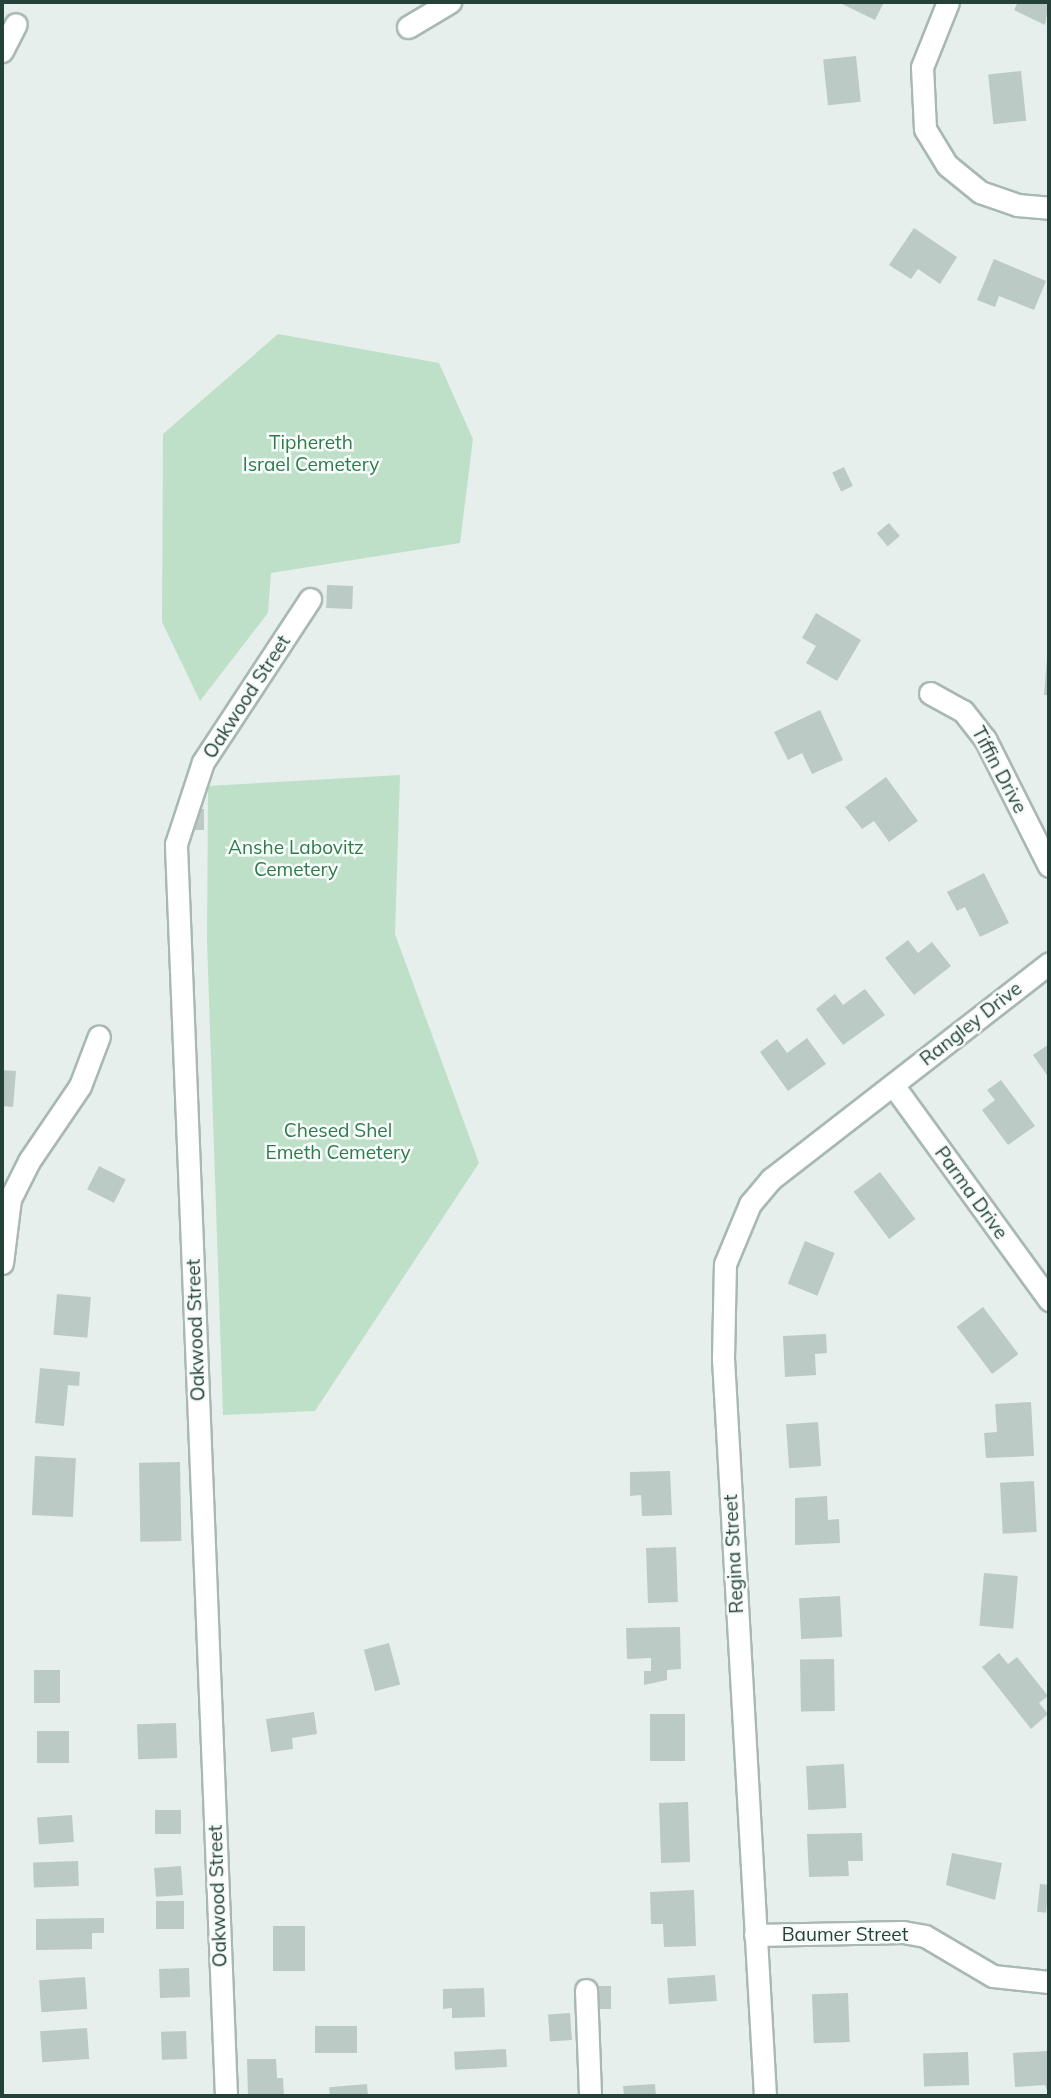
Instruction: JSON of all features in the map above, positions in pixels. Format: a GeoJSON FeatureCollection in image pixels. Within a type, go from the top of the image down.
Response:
{"type":"FeatureCollection","features":[{"type":"Feature","properties":{"kind":"street"},"geometry":{"type":"LineString","coordinates":[[408,27],[450,2]]}},
{"type":"Feature","properties":{"kind":"street"},"geometry":{"type":"LineString","coordinates":[[948,2],[922,67],[925,129],[947,165],[980,192],[1017,205],[1049,208]]}},
{"type":"Feature","properties":{"kind":"street"},"geometry":{"type":"LineString","coordinates":[[2,51],[16,24]]}},
{"type":"Feature","properties":{"kind":"street","name":"Oakwood Street"},"geometry":{"type":"LineString","coordinates":[[226,2096],[176,844],[204,761],[310,599]]}},
{"type":"Feature","properties":{"kind":"street","name":"Tiffin Drive"},"geometry":{"type":"LineString","coordinates":[[930,693],[963,711],[985,739],[1049,866]]}},
{"type":"Feature","properties":{"kind":"street","name":"Rangley Drive"},"geometry":{"type":"LineString","coordinates":[[893,1085],[1049,963]]}},
{"type":"Feature","properties":{"kind":"street"},"geometry":{"type":"LineString","coordinates":[[2,1263],[10,1199],[29,1161],[80,1086],[99,1036]]}},
{"type":"Feature","properties":{"kind":"street","name":"Parma Drive"},"geometry":{"type":"LineString","coordinates":[[893,1085],[1049,1300]]}},
{"type":"Feature","properties":{"kind":"street","name":"Regina Street"},"geometry":{"type":"LineString","coordinates":[[765,2096],[723,1358],[725,1264],[750,1204],[771,1179],[893,1085]]}},
{"type":"Feature","properties":{"kind":"street","name":"Baumer Street"},"geometry":{"type":"LineString","coordinates":[[755,1935],[903,1932],[925,1936],[993,1976],[1049,1982]]}},
{"type":"Feature","properties":{"kind":"street"},"geometry":{"type":"LineString","coordinates":[[586,1990],[590,2096]]}},
{"type":"Feature","properties":{"kind":"green space","name":"Tiphereth Israel Cemetery"},"geometry":{"type":"Polygon","coordinates":[[[278,334],[439,363],[473,439],[460,543],[271,573],[268,613],[200,701],[162,622],[163,434],[278,334]]]}},
{"type":"Feature","properties":{"kind":"green space","name":"Chesed Shel Emeth Cemetery"},"geometry":{"type":"Polygon","coordinates":[[[400,775],[395,934],[479,1163],[315,1411],[223,1415],[207,941],[208,786],[400,775]]]}},
{"type":"Feature","properties":{"kind":"building"},"geometry":{"type":"Polygon","coordinates":[[[838,2],[884,2],[875,20],[838,2]]]}},
{"type":"Feature","properties":{"kind":"building"},"geometry":{"type":"Polygon","coordinates":[[[1018,2],[1049,2],[1045,25],[1014,10],[1018,2]]]}},
{"type":"Feature","properties":{"kind":"building"},"geometry":{"type":"Polygon","coordinates":[[[856,56],[861,102],[828,105],[823,59],[856,56]]]}},
{"type":"Feature","properties":{"kind":"building"},"geometry":{"type":"Polygon","coordinates":[[[1021,71],[1026,121],[993,124],[988,74],[1021,71]]]}},
{"type":"Feature","properties":{"kind":"building"},"geometry":{"type":"Polygon","coordinates":[[[914,228],[957,257],[940,284],[918,269],[911,279],[889,265],[914,228]]]}},
{"type":"Feature","properties":{"kind":"building"},"geometry":{"type":"Polygon","coordinates":[[[994,259],[1046,281],[1034,310],[999,296],[995,307],[977,300],[994,259]]]}},
{"type":"Feature","properties":{"kind":"building"},"geometry":{"type":"Polygon","coordinates":[[[844,467],[853,486],[841,492],[832,472],[844,467]]]}},
{"type":"Feature","properties":{"kind":"building"},"geometry":{"type":"Polygon","coordinates":[[[889,523],[900,536],[888,546],[877,533],[889,523]]]}},
{"type":"Feature","properties":{"kind":"building"},"geometry":{"type":"Polygon","coordinates":[[[327,585],[353,586],[352,609],[326,608],[327,585]]]}},
{"type":"Feature","properties":{"kind":"building"},"geometry":{"type":"Polygon","coordinates":[[[816,613],[861,640],[837,681],[806,663],[816,646],[802,638],[816,613]]]}},
{"type":"Feature","properties":{"kind":"building"},"geometry":{"type":"Polygon","coordinates":[[[1047,659],[1049,695],[1044,695],[1047,659]]]}},
{"type":"Feature","properties":{"kind":"building"},"geometry":{"type":"Polygon","coordinates":[[[820,710],[843,760],[812,774],[802,753],[788,760],[774,732],[820,710]]]}},
{"type":"Feature","properties":{"kind":"building"},"geometry":{"type":"Polygon","coordinates":[[[886,777],[918,821],[889,842],[874,821],[862,829],[845,807],[886,777]]]}},
{"type":"Feature","properties":{"kind":"building"},"geometry":{"type":"Polygon","coordinates":[[[190,809],[204,809],[204,830],[190,830],[190,809]]]}},
{"type":"Feature","properties":{"kind":"building"},"geometry":{"type":"Polygon","coordinates":[[[984,873],[1009,923],[980,937],[965,907],[957,911],[947,892],[984,873]]]}},
{"type":"Feature","properties":{"kind":"building"},"geometry":{"type":"Polygon","coordinates":[[[908,940],[918,953],[932,942],[951,966],[914,995],[885,958],[908,940]]]}},
{"type":"Feature","properties":{"kind":"building"},"geometry":{"type":"Polygon","coordinates":[[[865,989],[885,1015],[843,1045],[816,1009],[835,994],[843,1005],[865,989]]]}},
{"type":"Feature","properties":{"kind":"building"},"geometry":{"type":"Polygon","coordinates":[[[807,1038],[826,1064],[788,1091],[760,1052],[777,1039],[787,1053],[807,1038]]]}},
{"type":"Feature","properties":{"kind":"building"},"geometry":{"type":"Polygon","coordinates":[[[1049,1044],[1049,1078],[1033,1055],[1049,1044]]]}},
{"type":"Feature","properties":{"kind":"building"},"geometry":{"type":"Polygon","coordinates":[[[2,1070],[16,1071],[13,1107],[2,1106],[2,1070]]]}},
{"type":"Feature","properties":{"kind":"building"},"geometry":{"type":"Polygon","coordinates":[[[1001,1080],[1035,1126],[1008,1145],[982,1110],[995,1100],[987,1090],[1001,1080]]]}},
{"type":"Feature","properties":{"kind":"building"},"geometry":{"type":"Polygon","coordinates":[[[99,1166],[126,1180],[114,1203],[87,1189],[99,1166]]]}},
{"type":"Feature","properties":{"kind":"building"},"geometry":{"type":"Polygon","coordinates":[[[880,1172],[916,1219],[889,1239],[854,1192],[880,1172]]]}},
{"type":"Feature","properties":{"kind":"building"},"geometry":{"type":"Polygon","coordinates":[[[805,1241],[835,1253],[817,1296],[788,1284],[805,1241]]]}},
{"type":"Feature","properties":{"kind":"building"},"geometry":{"type":"Polygon","coordinates":[[[57,1294],[91,1297],[87,1338],[53,1335],[57,1294]]]}},
{"type":"Feature","properties":{"kind":"building"},"geometry":{"type":"Polygon","coordinates":[[[983,1307],[1019,1354],[992,1374],[957,1327],[983,1307]]]}},
{"type":"Feature","properties":{"kind":"building"},"geometry":{"type":"Polygon","coordinates":[[[826,1334],[827,1353],[815,1354],[816,1375],[785,1377],[783,1336],[826,1334]]]}},
{"type":"Feature","properties":{"kind":"building"},"geometry":{"type":"Polygon","coordinates":[[[40,1368],[80,1372],[79,1386],[68,1385],[64,1426],[35,1423],[40,1368]]]}},
{"type":"Feature","properties":{"kind":"building"},"geometry":{"type":"Polygon","coordinates":[[[1031,1402],[1034,1456],[986,1458],[984,1433],[997,1432],[995,1404],[1031,1402]]]}},
{"type":"Feature","properties":{"kind":"building"},"geometry":{"type":"Polygon","coordinates":[[[818,1422],[821,1466],[789,1468],[786,1424],[818,1422]]]}},
{"type":"Feature","properties":{"kind":"building"},"geometry":{"type":"Polygon","coordinates":[[[35,1456],[76,1458],[73,1517],[32,1515],[35,1456]]]}},
{"type":"Feature","properties":{"kind":"building"},"geometry":{"type":"Polygon","coordinates":[[[180,1462],[181,1541],[140,1542],[139,1463],[180,1462]]]}},
{"type":"Feature","properties":{"kind":"building"},"geometry":{"type":"Polygon","coordinates":[[[670,1471],[672,1515],[642,1516],[641,1495],[630,1496],[630,1472],[670,1471]]]}},
{"type":"Feature","properties":{"kind":"building"},"geometry":{"type":"Polygon","coordinates":[[[1034,1481],[1037,1532],[1003,1534],[1000,1483],[1034,1481]]]}},
{"type":"Feature","properties":{"kind":"building"},"geometry":{"type":"Polygon","coordinates":[[[827,1496],[828,1520],[839,1519],[840,1543],[795,1545],[795,1498],[827,1496]]]}},
{"type":"Feature","properties":{"kind":"building"},"geometry":{"type":"Polygon","coordinates":[[[676,1547],[678,1602],[648,1603],[646,1548],[676,1547]]]}},
{"type":"Feature","properties":{"kind":"building"},"geometry":{"type":"Polygon","coordinates":[[[984,1573],[1018,1576],[1013,1629],[979,1626],[984,1573]]]}},
{"type":"Feature","properties":{"kind":"building"},"geometry":{"type":"Polygon","coordinates":[[[840,1596],[842,1637],[801,1639],[799,1598],[840,1596]]]}},
{"type":"Feature","properties":{"kind":"building"},"geometry":{"type":"Polygon","coordinates":[[[680,1627],[681,1669],[667,1670],[667,1680],[644,1685],[644,1671],[651,1671],[651,1658],[627,1659],[626,1628],[680,1627]]]}},
{"type":"Feature","properties":{"kind":"building"},"geometry":{"type":"Polygon","coordinates":[[[389,1643],[400,1685],[375,1691],[364,1650],[389,1643]]]}},
{"type":"Feature","properties":{"kind":"building"},"geometry":{"type":"Polygon","coordinates":[[[999,1653],[1008,1664],[1017,1657],[1048,1696],[1039,1703],[1048,1714],[1031,1729],[982,1667],[999,1653]]]}},
{"type":"Feature","properties":{"kind":"building"},"geometry":{"type":"Polygon","coordinates":[[[834,1659],[835,1711],[801,1712],[800,1660],[834,1659]]]}},
{"type":"Feature","properties":{"kind":"building"},"geometry":{"type":"Polygon","coordinates":[[[34,1670],[60,1670],[60,1703],[34,1703],[34,1670]]]}},
{"type":"Feature","properties":{"kind":"building"},"geometry":{"type":"Polygon","coordinates":[[[314,1712],[317,1734],[292,1738],[293,1749],[271,1752],[266,1719],[314,1712]]]}},
{"type":"Feature","properties":{"kind":"building"},"geometry":{"type":"Polygon","coordinates":[[[650,1714],[685,1714],[685,1761],[650,1761],[650,1714]]]}},
{"type":"Feature","properties":{"kind":"building"},"geometry":{"type":"Polygon","coordinates":[[[176,1723],[177,1758],[138,1759],[137,1724],[176,1723]]]}},
{"type":"Feature","properties":{"kind":"building"},"geometry":{"type":"Polygon","coordinates":[[[37,1731],[69,1731],[69,1763],[37,1763],[37,1731]]]}},
{"type":"Feature","properties":{"kind":"building"},"geometry":{"type":"Polygon","coordinates":[[[844,1764],[846,1808],[808,1810],[806,1766],[844,1764]]]}},
{"type":"Feature","properties":{"kind":"building"},"geometry":{"type":"Polygon","coordinates":[[[688,1802],[690,1862],[661,1863],[659,1803],[688,1802]]]}},
{"type":"Feature","properties":{"kind":"building"},"geometry":{"type":"Polygon","coordinates":[[[155,1810],[181,1810],[181,1834],[155,1834],[155,1810]]]}},
{"type":"Feature","properties":{"kind":"building"},"geometry":{"type":"Polygon","coordinates":[[[72,1815],[74,1842],[39,1844],[37,1817],[72,1815]]]}},
{"type":"Feature","properties":{"kind":"building"},"geometry":{"type":"Polygon","coordinates":[[[862,1833],[863,1861],[848,1861],[849,1876],[809,1877],[807,1834],[862,1833]]]}},
{"type":"Feature","properties":{"kind":"building"},"geometry":{"type":"Polygon","coordinates":[[[952,1853],[1002,1863],[995,1900],[946,1885],[952,1853]]]}},
{"type":"Feature","properties":{"kind":"building"},"geometry":{"type":"Polygon","coordinates":[[[78,1861],[79,1886],[34,1888],[33,1863],[78,1861]]]}},
{"type":"Feature","properties":{"kind":"building"},"geometry":{"type":"Polygon","coordinates":[[[181,1866],[183,1895],[156,1897],[154,1868],[181,1866]]]}},
{"type":"Feature","properties":{"kind":"building"},"geometry":{"type":"Polygon","coordinates":[[[1040,1884],[1049,1885],[1046,1913],[1037,1912],[1040,1884]]]}},
{"type":"Feature","properties":{"kind":"building"},"geometry":{"type":"Polygon","coordinates":[[[694,1890],[696,1946],[664,1947],[663,1924],[651,1924],[650,1892],[694,1890]]]}},
{"type":"Feature","properties":{"kind":"building"},"geometry":{"type":"Polygon","coordinates":[[[156,1901],[184,1901],[184,1929],[156,1929],[156,1901]]]}},
{"type":"Feature","properties":{"kind":"building"},"geometry":{"type":"Polygon","coordinates":[[[104,1918],[104,1933],[92,1933],[92,1949],[36,1950],[36,1919],[104,1918]]]}},
{"type":"Feature","properties":{"kind":"building"},"geometry":{"type":"Polygon","coordinates":[[[273,1926],[305,1926],[305,1971],[273,1971],[273,1926]]]}},
{"type":"Feature","properties":{"kind":"building"},"geometry":{"type":"Polygon","coordinates":[[[189,1968],[190,1997],[160,1998],[159,1969],[189,1968]]]}},
{"type":"Feature","properties":{"kind":"building"},"geometry":{"type":"Polygon","coordinates":[[[715,1975],[717,2001],[669,2004],[667,1978],[715,1975]]]}},
{"type":"Feature","properties":{"kind":"building"},"geometry":{"type":"Polygon","coordinates":[[[85,1977],[87,2009],[41,2012],[39,1980],[85,1977]]]}},
{"type":"Feature","properties":{"kind":"building"},"geometry":{"type":"Polygon","coordinates":[[[596,1986],[611,1986],[611,2009],[596,2009],[596,1986]]]}},
{"type":"Feature","properties":{"kind":"building"},"geometry":{"type":"Polygon","coordinates":[[[484,1988],[485,2017],[452,2018],[452,2008],[443,2009],[443,1989],[484,1988]]]}},
{"type":"Feature","properties":{"kind":"building"},"geometry":{"type":"Polygon","coordinates":[[[848,1993],[850,2042],[814,2043],[812,1994],[848,1993]]]}},
{"type":"Feature","properties":{"kind":"building"},"geometry":{"type":"Polygon","coordinates":[[[570,2013],[572,2040],[550,2041],[548,2015],[570,2013]]]}},
{"type":"Feature","properties":{"kind":"building"},"geometry":{"type":"Polygon","coordinates":[[[315,2026],[357,2026],[357,2053],[315,2053],[315,2026]]]}},
{"type":"Feature","properties":{"kind":"building"},"geometry":{"type":"Polygon","coordinates":[[[87,2028],[89,2059],[42,2062],[40,2031],[87,2028]]]}},
{"type":"Feature","properties":{"kind":"building"},"geometry":{"type":"Polygon","coordinates":[[[186,2031],[187,2059],[162,2060],[161,2032],[186,2031]]]}},
{"type":"Feature","properties":{"kind":"building"},"geometry":{"type":"Polygon","coordinates":[[[506,2049],[507,2067],[455,2070],[454,2052],[506,2049]]]}},
{"type":"Feature","properties":{"kind":"building"},"geometry":{"type":"Polygon","coordinates":[[[1049,2051],[1049,2096],[1045,2085],[1015,2087],[1013,2053],[1049,2051]]]}},
{"type":"Feature","properties":{"kind":"building"},"geometry":{"type":"Polygon","coordinates":[[[968,2052],[969,2085],[924,2087],[923,2054],[968,2052]]]}},
{"type":"Feature","properties":{"kind":"building"},"geometry":{"type":"Polygon","coordinates":[[[247,2059],[276,2059],[277,2078],[283,2078],[284,2096],[248,2096],[247,2059]]]}},
{"type":"Feature","properties":{"kind":"building"},"geometry":{"type":"Polygon","coordinates":[[[367,2084],[368,2096],[330,2096],[329,2087],[367,2084]]]}},
{"type":"Feature","properties":{"kind":"building"},"geometry":{"type":"Polygon","coordinates":[[[655,2084],[656,2096],[624,2096],[623,2086],[655,2084]]]}},
{"type":"Feature","properties":{"kind":"park label","name":"Anshe Labovitz Cemetery"},"geometry":{"type":"Point","coordinates":[296,859]}}]}
